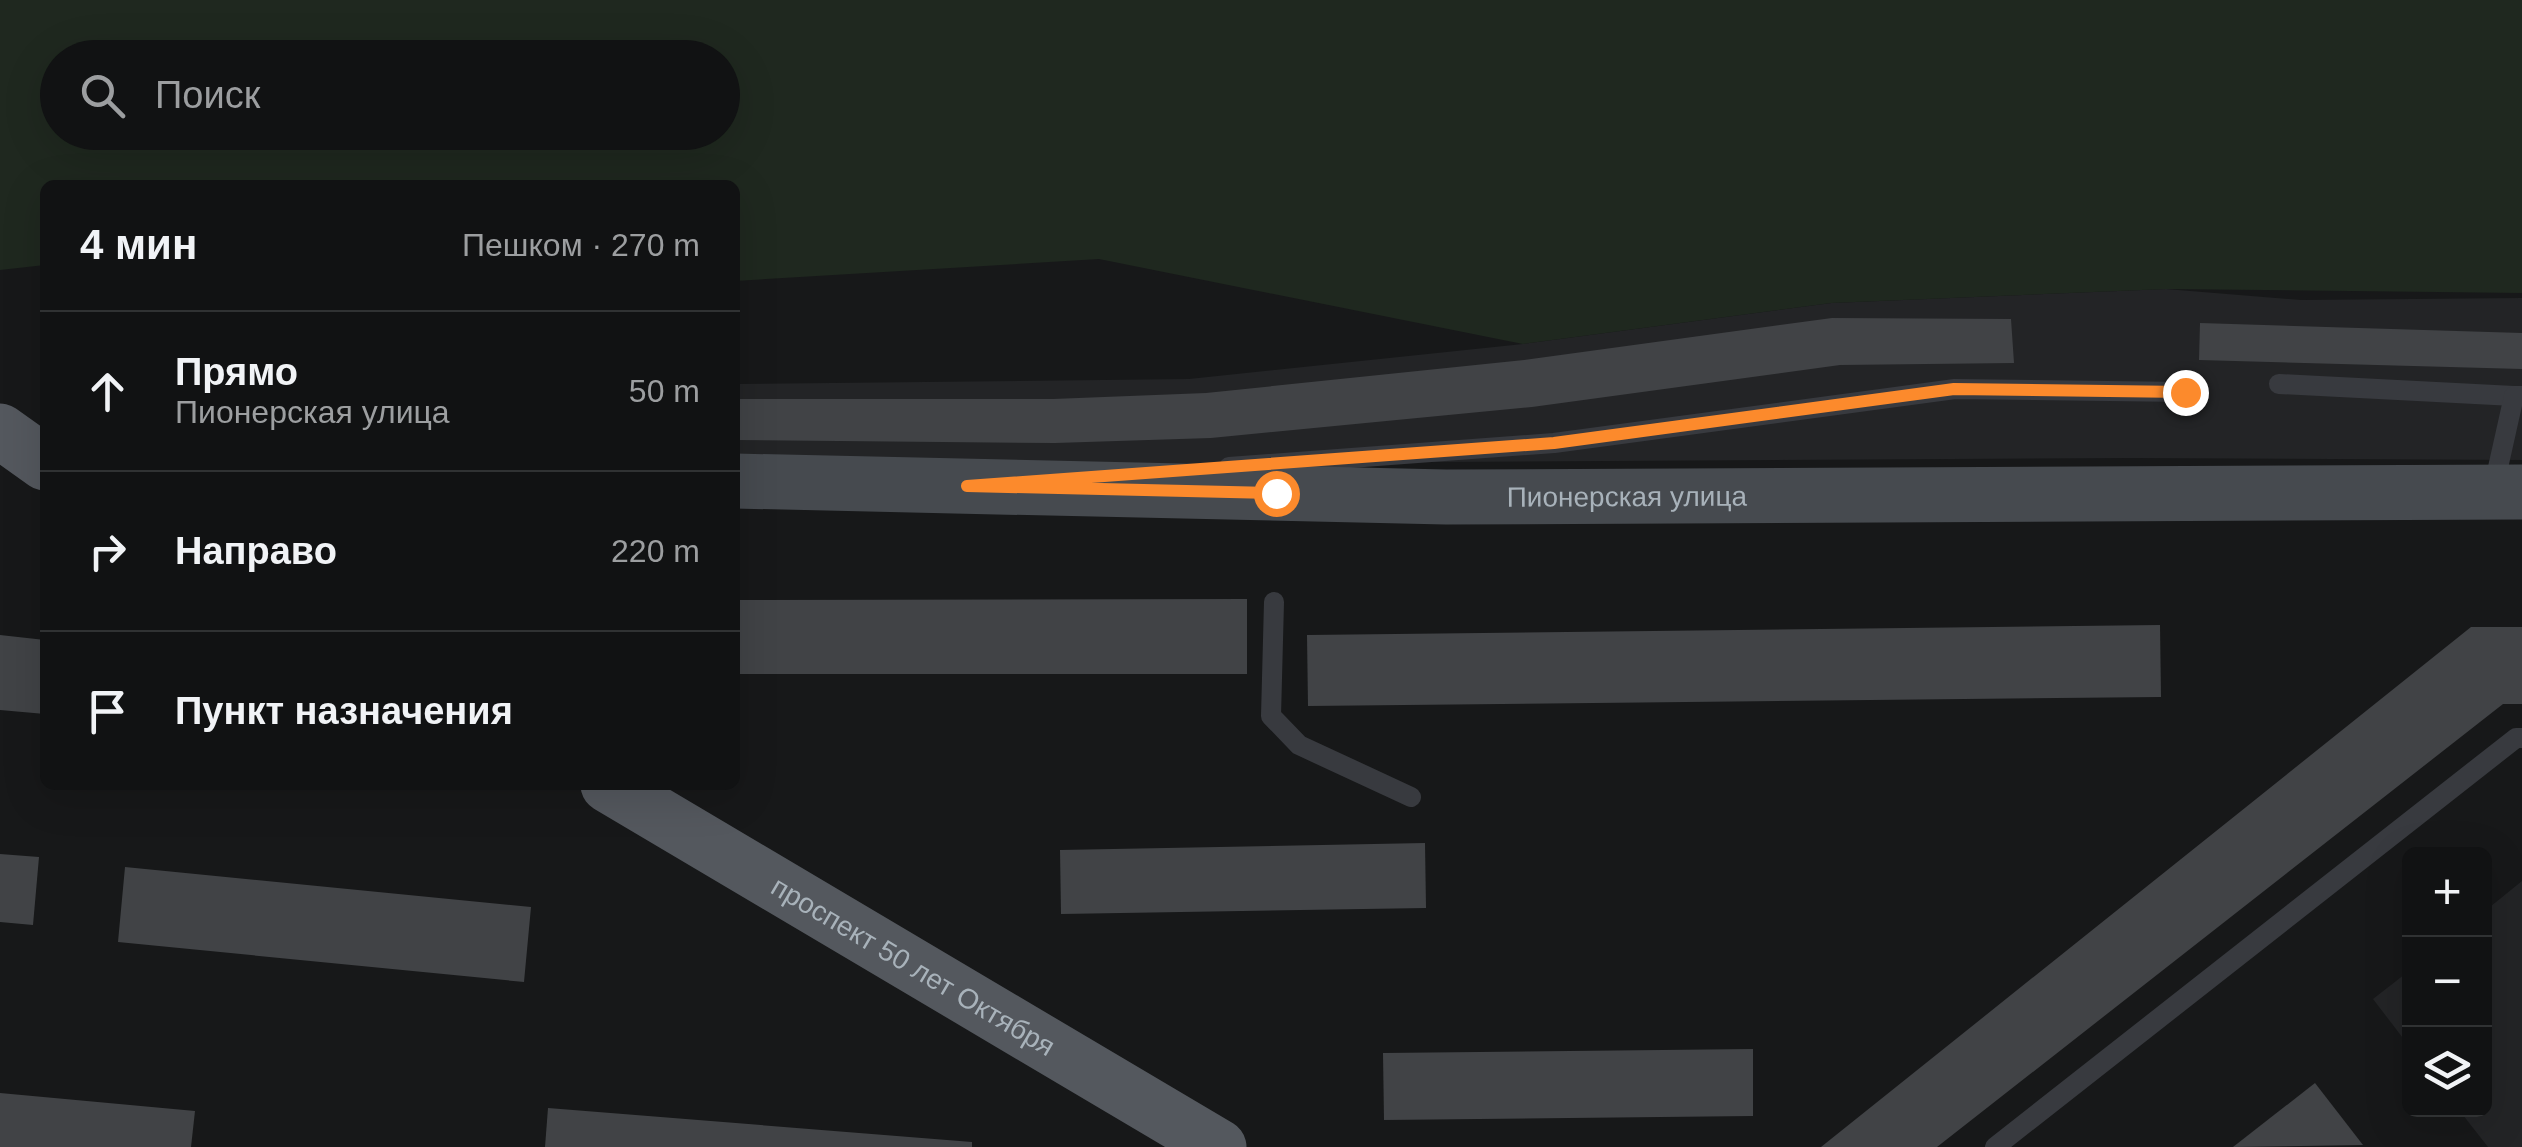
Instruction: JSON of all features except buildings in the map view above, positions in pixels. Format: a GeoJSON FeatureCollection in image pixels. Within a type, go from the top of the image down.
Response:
{"type":"FeatureCollection","features":[{"type":"Feature","properties":{"kind":"main road"},"geometry":{"type":"LineString","coordinates":[[0,431],[40,459]]}},
{"type":"Feature","properties":{"kind":"main road","name":"Пионерская улица"},"geometry":{"type":"LineString","coordinates":[[740,481],[1446,497],[2508,492]]}},
{"type":"Feature","properties":{"kind":"main road","name":"проспект 50 лет Октября"},"geometry":{"type":"LineString","coordinates":[[616,790],[1219,1147]]}},
{"type":"Feature","properties":{"kind":"lane"},"geometry":{"type":"LineString","coordinates":[[2279,384],[2518,396],[2508,492]]}},
{"type":"Feature","properties":{"kind":"lane"},"geometry":{"type":"LineString","coordinates":[[967,486],[1554,443],[1954,389],[2185,392]]}},
{"type":"Feature","properties":{"kind":"lane"},"geometry":{"type":"LineString","coordinates":[[1274,602],[1270,716],[1298,745],[1411,797]]}},
{"type":"Feature","properties":{"kind":"lane"},"geometry":{"type":"LineString","coordinates":[[1995,1147],[2516,738],[2522,738]]}},
{"type":"Feature","properties":{"kind":"shaded area"},"geometry":{"type":"Polygon","coordinates":[[[0,0],[2522,0],[2522,293],[2166,289],[1831,303],[1523,344],[1099,259],[740,281],[740,180],[40,180],[40,266],[0,270],[0,0]]]}},
{"type":"Feature","properties":{"kind":"shaded area"},"geometry":{"type":"Polygon","coordinates":[[[2166,289],[2301,300],[2522,298],[2522,460],[2132,458],[1095,464],[740,458],[740,384],[1189,379],[1523,344],[1831,303],[2166,289]]]}},
{"type":"Feature","properties":{"kind":"shaded area"},"geometry":{"type":"Polygon","coordinates":[[[2522,881],[2522,1147],[2488,1147],[2464,1117],[2492,1117],[2492,905],[2522,881]]]}},
{"type":"Feature","properties":{"kind":"shaded area"},"geometry":{"type":"Polygon","coordinates":[[[2402,976],[2402,1037],[2373,999],[2402,976]]]}},
{"type":"Feature","properties":{"kind":"route"},"geometry":{"type":"LineString","coordinates":[[1276,493],[967,486],[1554,443],[1954,389],[2185,392]]}}]}
